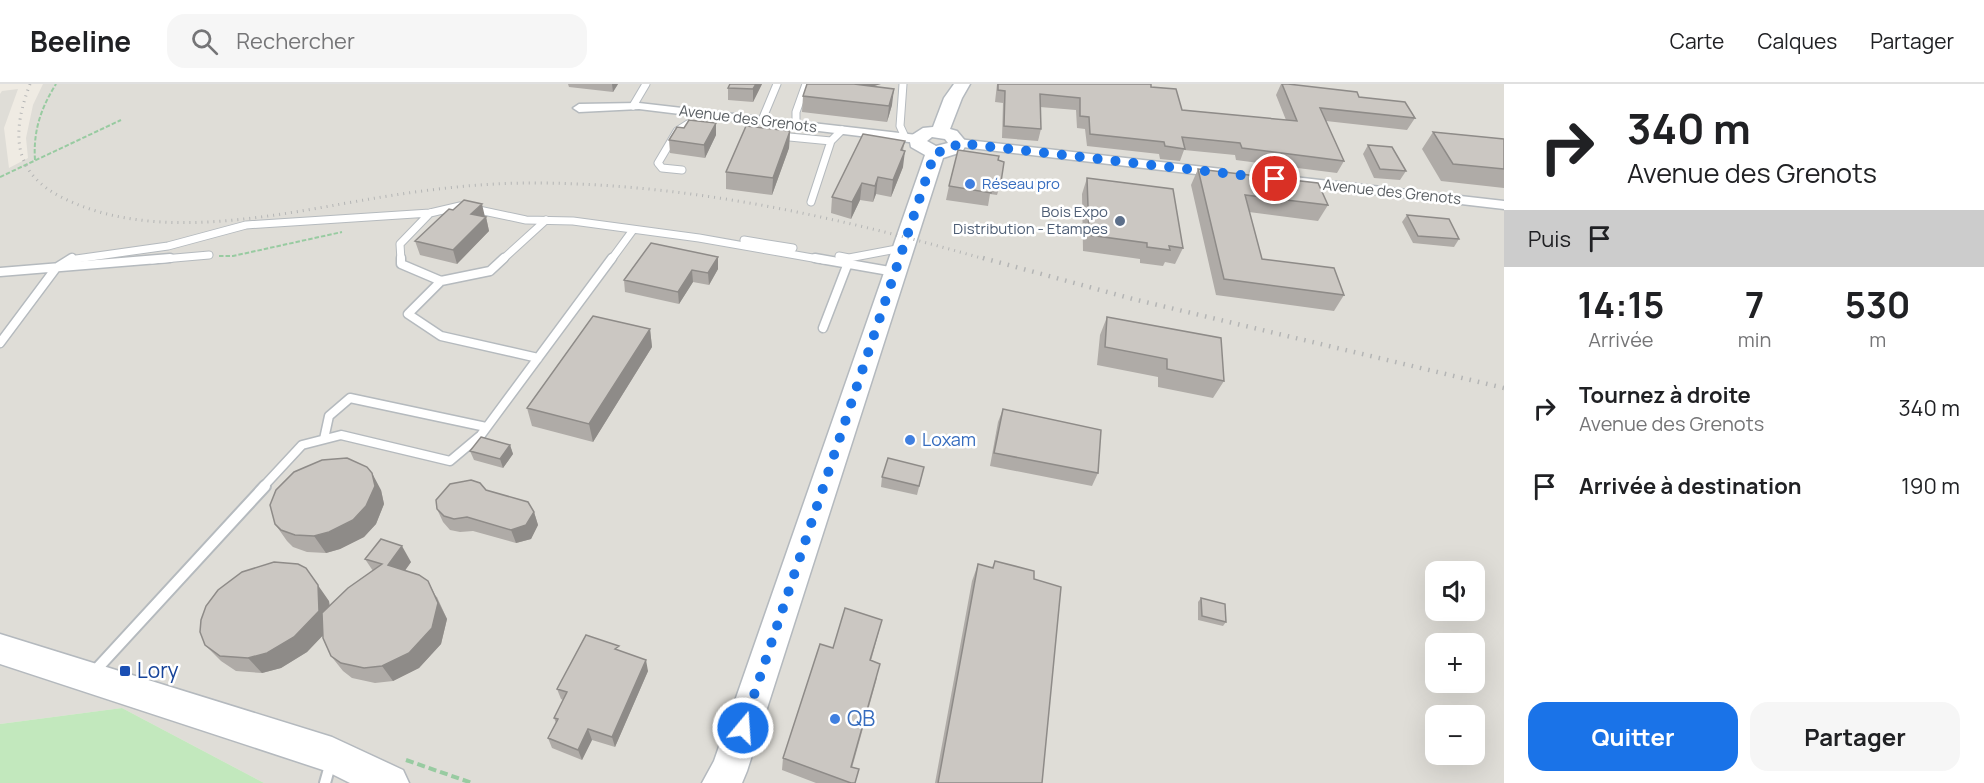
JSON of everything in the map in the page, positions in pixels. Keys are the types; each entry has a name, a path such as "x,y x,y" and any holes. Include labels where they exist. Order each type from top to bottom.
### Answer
{"main road":[{"path":"726,779 900,260 931,141 962,84"},
{"path":"0,649 88,678 329,769 390,783"}],"street":[{"name":"Avenue des Grenots","path":"579,108 633,106 1234,174"},
{"name":"Avenue des Grenots","path":"1281,180 1504,205"}],"lane":[{"path":"633,106 646,84"},
{"path":"762,120 777,84"},
{"path":"796,124 796,111 806,84"},
{"path":"903,84 900,126 931,141"},
{"path":"682,170 662,168 658,164 677,131 690,126 695,113"},
{"path":"811,202 831,141 842,130"},
{"path":"774,135 831,141"},
{"path":"0,343 56,268 72,258 168,246 246,225 430,213 460,206 526,220 573,221 699,238 848,263 900,260"},
{"path":"430,213 400,244 401,264 441,281"},
{"path":"538,358 441,336 408,314 441,281 490,271 546,220"},
{"path":"88,678 302,445 341,435 450,461 486,427 633,230"},
{"path":"699,238 754,241 849,258 900,260"},
{"path":"0,272 209,255"},
{"path":"823,328 848,263"},
{"path":"324,439 329,416 350,398 486,427"}],"path":[{"path":"35,160 32,138 45,101 56,84"},
{"path":"0,177 121,120"},
{"path":"209,255 233,256 349,231"}],"shaded area":[{"path":"43,84 1504,84 1504,783 264,783 122,708 0,724 0,94 2,91 18,89 4,128 9,168 28,158 26,138 33,105"}],"green space":[{"path":"122,708 264,783 0,783 0,724"}],"building":[{"path":"730,84 756,84 753,89 728,88"},
{"path":"807,84 854,84 894,89 889,106 803,96"},
{"path":"998,84 1151,84 1151,87 1176,89 1182,110 1297,121 1282,84 1288,84 1357,92 1359,97 1405,102 1415,118 1320,108 1344,161 1242,148 1240,143 1182,137 1185,149 1165,146 1164,142 1090,134 1089,117 1080,116 1080,98 1040,94 1041,129 1004,126 1005,91 998,90"},
{"path":"689,120 716,123 704,145 669,140 677,127 684,128"},
{"path":"746,126 790,131 773,178 726,172"},
{"path":"1433,132 1504,139 1504,169 1453,164"},
{"path":"863,134 905,141 901,150 905,151 893,180 878,177 875,186 862,183 852,202 832,197"},
{"path":"1368,145 1392,147 1406,171 1380,169"},
{"path":"958,150 999,156 998,160 1004,162 1001,182 993,181 991,193 949,186"},
{"path":"1198,169 1318,183 1328,205 1245,195 1262,259 1334,268 1344,295 1224,279"},
{"path":"1087,178 1173,189 1183,248 1169,246 1170,250 1147,247 1147,243 1089,235"},
{"path":"464,200 482,204 471,214 486,217 453,250 415,241 449,209 453,210"},
{"path":"1407,215 1449,219 1459,239 1418,236"},
{"path":"651,243 718,257 708,273 692,270 678,292 624,280"},
{"path":"593,316 650,329 589,424 527,408"},
{"path":"1107,317 1221,338 1224,381 1167,369 1167,359 1105,347"},
{"path":"1003,409 1101,430 1098,473 994,453"},
{"path":"481,437 510,445 500,459 470,451"},
{"path":"347,458 367,467 372,473 375,486 366,506 353,520 329,532 314,536 295,535 281,530 275,524 270,505 276,490 294,472 322,460"},
{"path":"888,458 924,467 919,486 882,477"},
{"path":"471,480 480,483 486,490 528,502 534,512 526,525 511,530 467,517 454,519 444,516 437,509 436,500 450,484"},
{"path":"381,539 402,546 388,565 419,575 428,581 438,603 432,628 409,653 382,666 364,668 341,663 331,656 323,638 322,613 348,588 382,564 365,559"},
{"path":"995,561 1034,571 1034,579 1061,587 1042,783 938,783 978,564 993,568"},
{"path":"274,562 298,564 306,568 318,585 319,611 294,637 267,653 248,658 220,656 205,645 200,632 206,606 218,590 242,572"},
{"path":"1201,598 1225,604 1226,622 1202,616"},
{"path":"845,608 882,620 870,660 880,664 851,767 859,769 855,783 783,758 820,644 833,648"},
{"path":"586,635 619,646 615,649 646,660 612,737 588,729 578,750 548,738 558,719 554,718 567,692 557,689"}],"railway":[{"path":"30,84 20,118 19,134 20,149 33,176 46,188 63,198 100,212 139,220 180,223 263,217 419,191 475,185 513,183 590,185 648,189 763,205 876,230 988,260"},
{"path":"983,258 1133,299 1504,388"}],"place":[{"name":"Réseau pro","path":"970,184"},
{"name":"Bois Expo Distribution - Etampes","path":"1120,221"},
{"name":"Loxam","path":"910,440"},
{"name":"Lory","path":"125,671"},
{"name":"QB","path":"835,719"}],"route":[{"path":"743,728 935,152 950,151 958,143 1275,179"}]}
